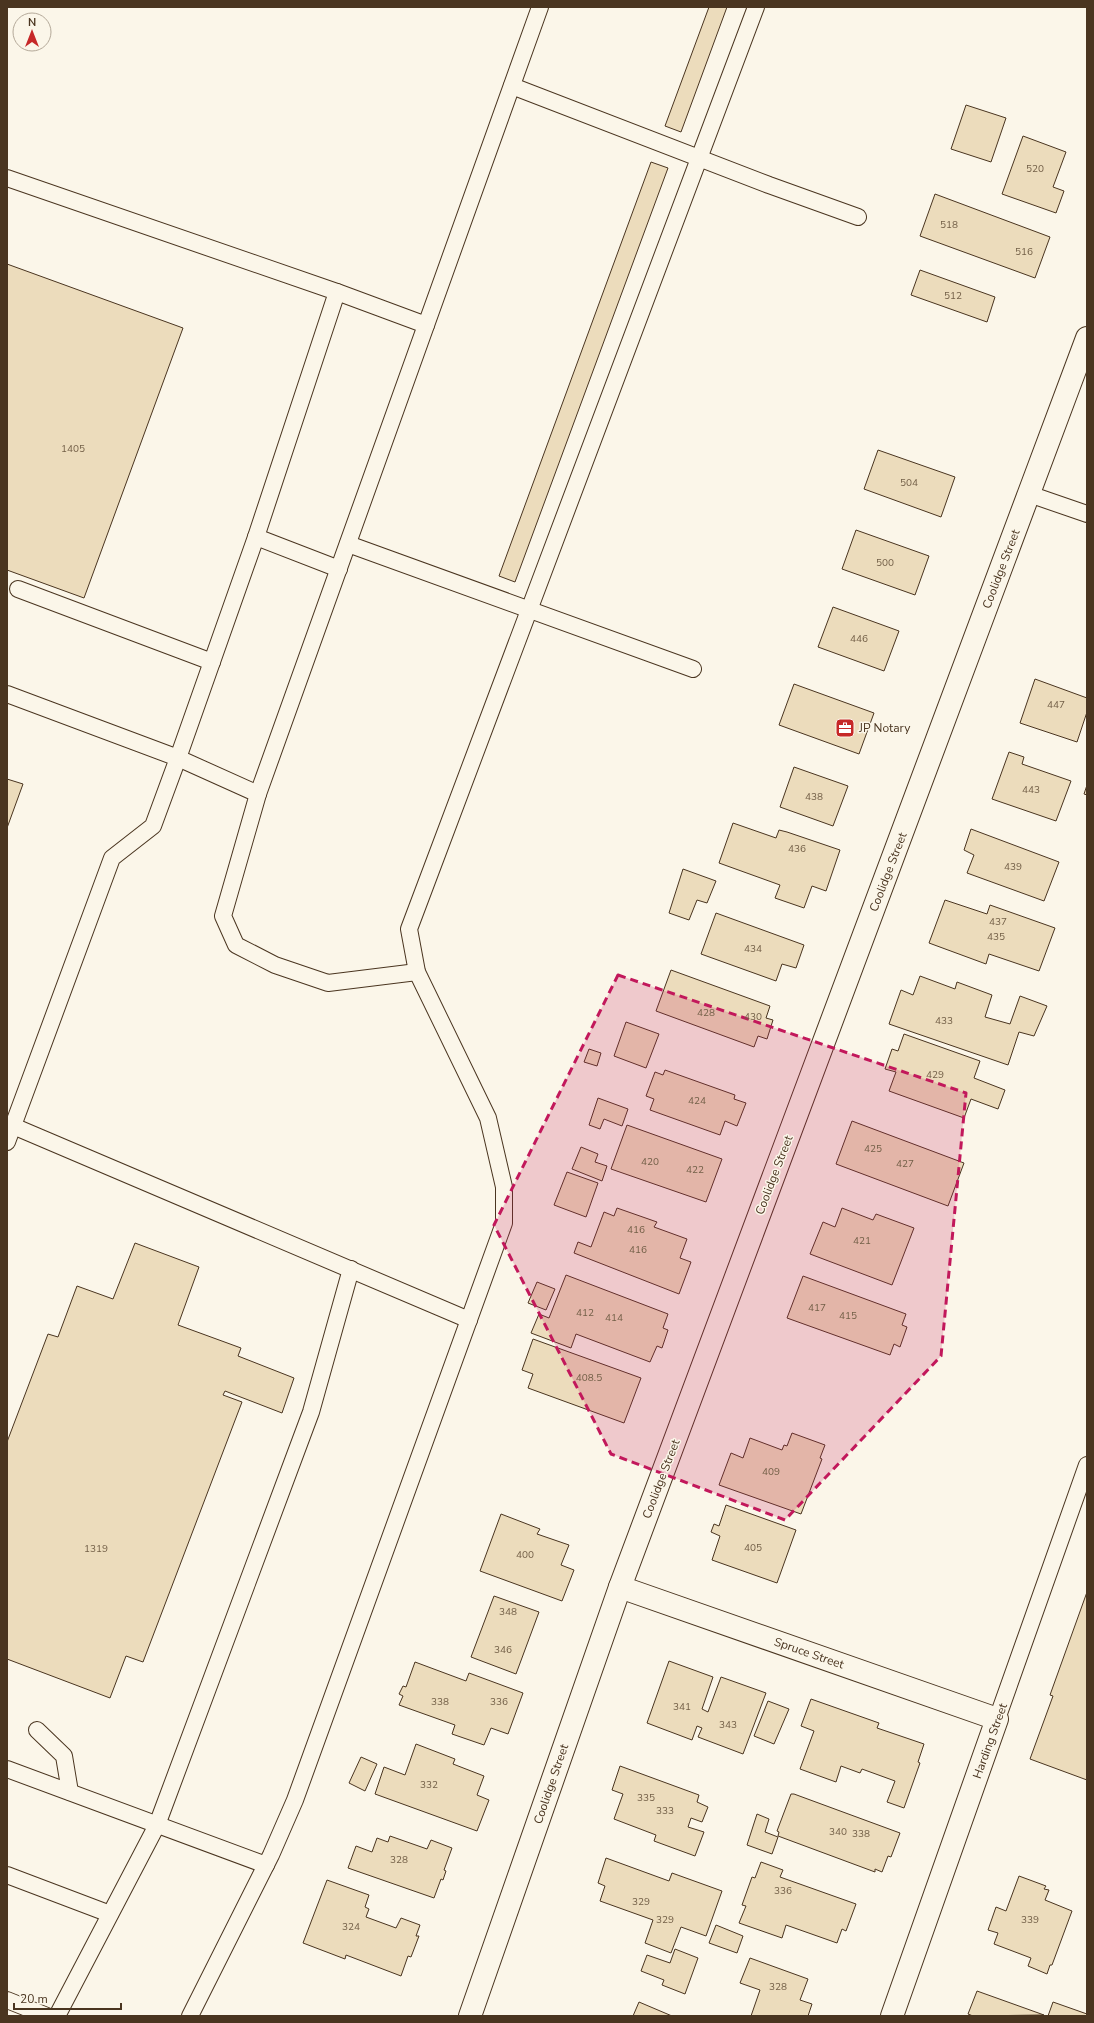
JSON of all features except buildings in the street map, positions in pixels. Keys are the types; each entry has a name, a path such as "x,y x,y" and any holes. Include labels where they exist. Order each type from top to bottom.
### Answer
{"street":[{"name":"Coolidge Street","path":"470,2016 620,1587 1030,494 1087,338"},
{"name":"Spruce Street","path":"620,1587 997,1719"},
{"name":"Harding Street","path":"892,2016 997,1719"}],"lane":[{"path":"417,972 328,983 275,966 236,945 223,916 258,794 540,7"},
{"path":"190,2016 266,1866 295,1800 504,1223 504,1187 488,1118 417,972 409,929 756,7"},
{"path":"512,86 699,159 858,217"},
{"path":"7,178 337,292 426,325"},
{"path":"7,1142 112,858 153,826 256,537 337,292"},
{"path":"1030,494 1087,514"},
{"path":"256,537 339,569"},
{"path":"348,544 693,669"},
{"path":"18,589 212,662"},
{"path":"7,694 178,758 258,794"},
{"path":"13,1126 469,1320"},
{"path":"57,2016 157,1825 310,1412 351,1269"},
{"name":"Harding Street","path":"997,1719 1087,1465"},
{"path":"37,1730 64,1756 70,1792"},
{"path":"7,1769 266,1866"},
{"path":"7,1875 110,1914"},
{"path":"7,2000 46,2016"}],"highlighted area":[{"path":"618,975 966,1093 941,1356 785,1520 611,1454 494,1225"}],"place":[{"name":"JP Notary","path":"845,728"}]}
